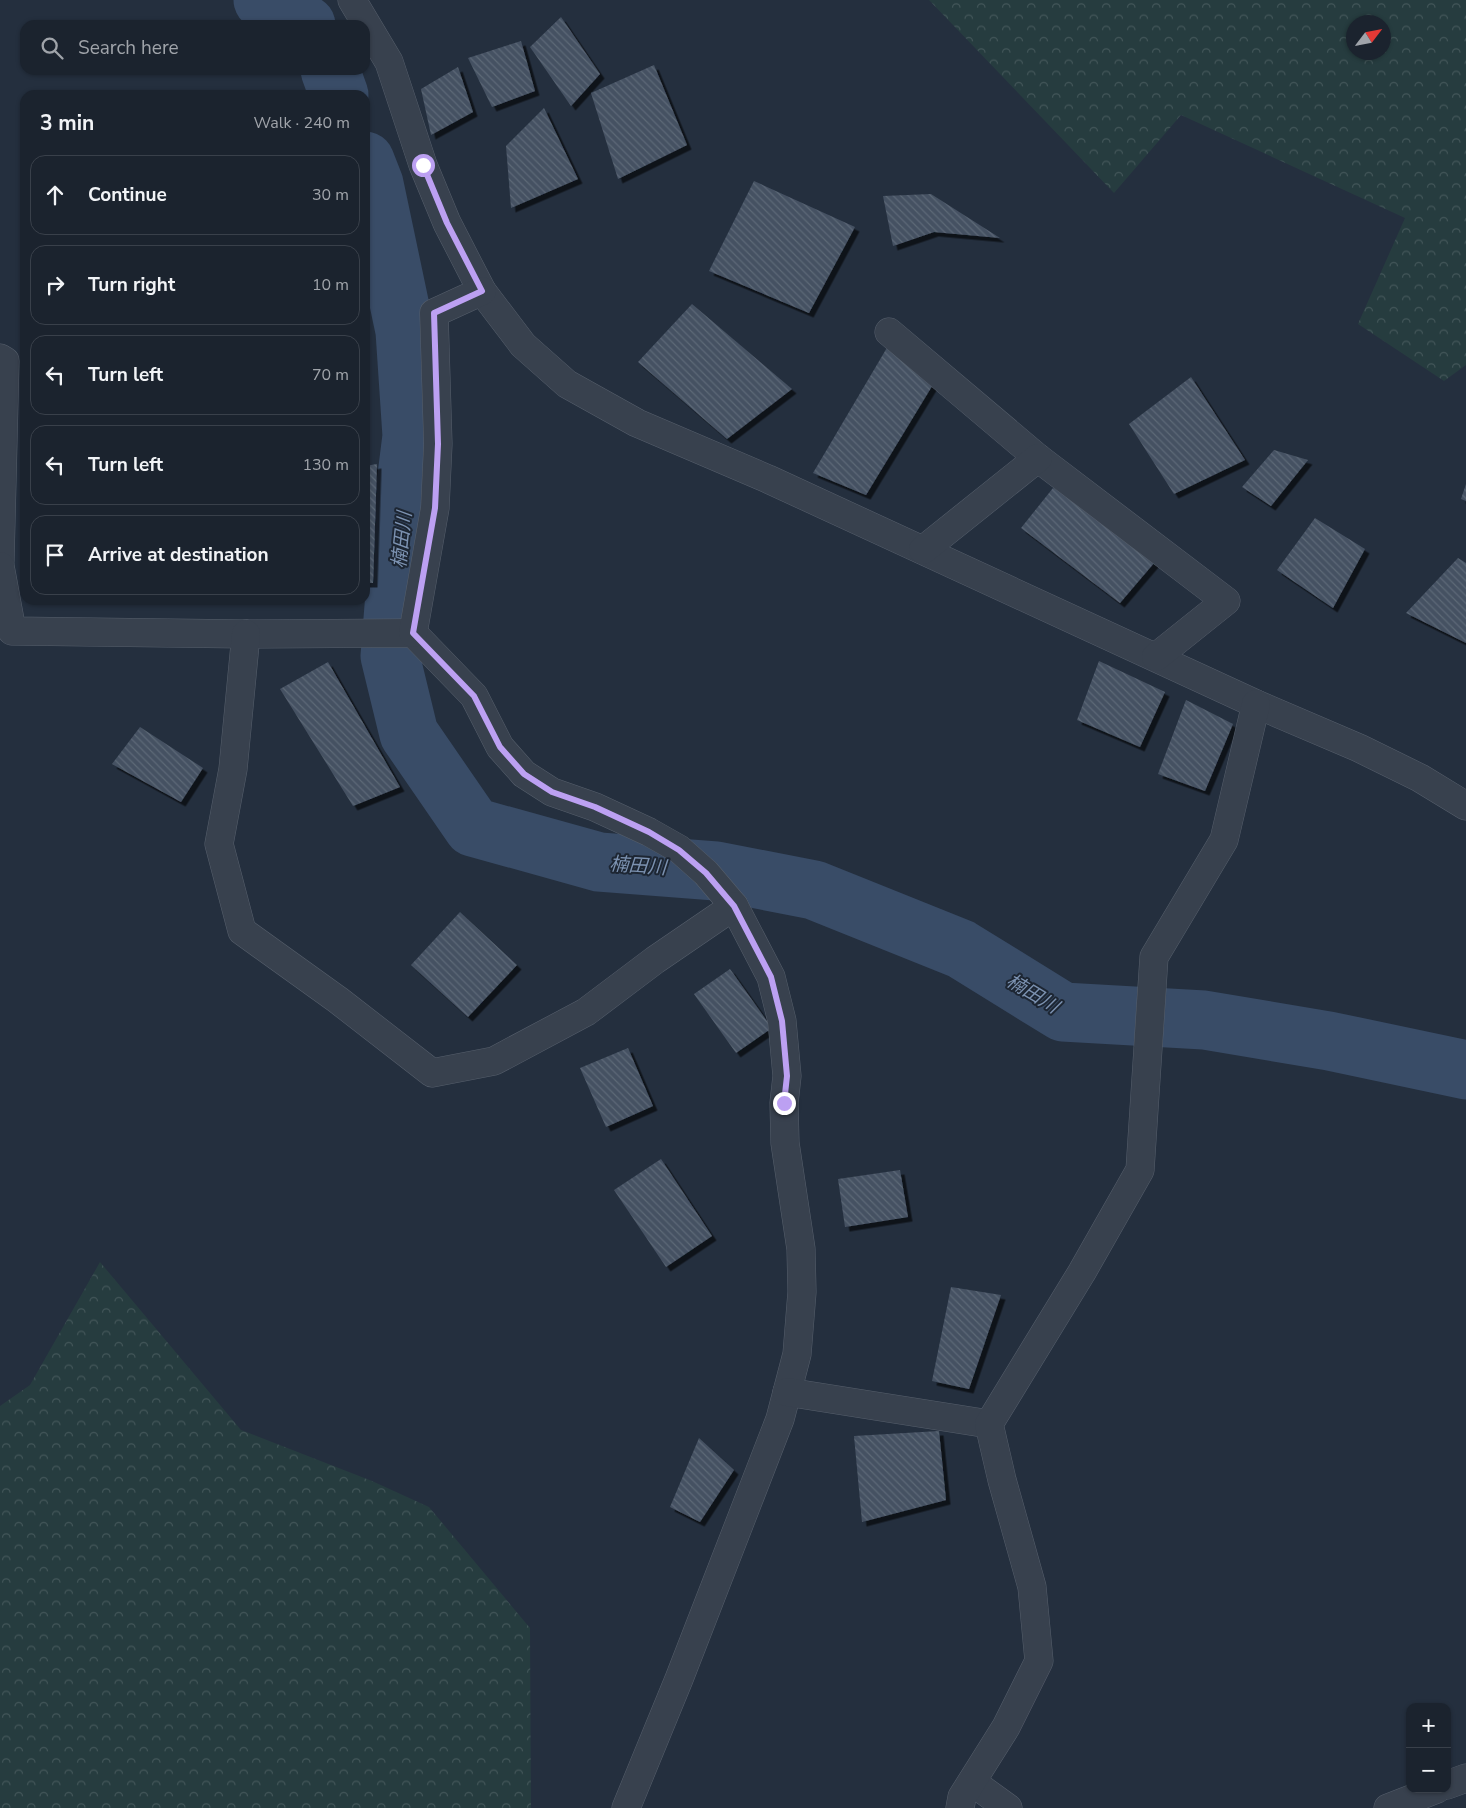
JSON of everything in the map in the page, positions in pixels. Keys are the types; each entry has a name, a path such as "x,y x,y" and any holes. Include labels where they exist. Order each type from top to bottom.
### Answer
{"street":[{"path":"352,0 364,20"},
{"path":"370,30 389,62 430,181 447,223 482,291 522,345 567,384 637,423 768,479 1256,704 1359,748 1420,778 1466,806"},
{"path":"406,633 435,508 438,444 434,313 482,291"},
{"path":"890,332 1038,458 1226,601 1156,657"},
{"path":"0,358 5,361 0,561"},
{"path":"923,550 1038,458"},
{"path":"0,566 12,631 246,634 406,633 474,696 500,747 524,774 552,792 595,807 649,832 679,850 706,873 734,906 771,977 782,1021 787,1076 784,1103 785,1143 801,1249 802,1292 797,1354 780,1419 679,1679 626,1808"},
{"path":"246,634 233,769 219,844 242,931 338,1000 432,1073 494,1061 586,1012 655,960 734,906"},
{"path":"960,1808 962,1797 1006,1726 1039,1661 1032,1587 1002,1480 989,1424 1082,1272 1140,1170 1154,957 1224,840 1256,704"},
{"path":"787,1392 989,1424"},
{"path":"1451,1784 1466,1778"},
{"path":"972,1782 1008,1808"},
{"path":"1388,1808 1427,1793"}],"green space":[{"path":"929,0 1466,0 1466,365 1444,381 1358,324 1405,218 1181,115 1114,193"},
{"path":"100,1262 241,1430 372,1481 429,1507 530,1628 531,1808 0,1808 0,1406 30,1385"}],"building":[{"path":"561,17 600,74 571,106 530,47"},
{"path":"521,41 535,91 492,107 468,58"},
{"path":"654,65 687,145 618,179 591,93"},
{"path":"458,67 473,112 431,135 421,89"},
{"path":"544,108 578,179 511,208 506,146"},
{"path":"754,181 855,227 809,313 709,271"},
{"path":"931,194 1000,238 934,232 893,246 883,196"},
{"path":"692,304 792,389 727,439 638,362"},
{"path":"888,346 937,378 866,495 813,473"},
{"path":"1191,377 1245,460 1174,494 1129,424"},
{"path":"1274,450 1308,460 1271,506 1242,487"},
{"path":"377,464 373,583 370,583 370,465"},
{"path":"1466,484 1466,501 1461,499"},
{"path":"1053,488 1166,549 1120,603 1021,528"},
{"path":"1315,518 1365,549 1333,608 1277,570"},
{"path":"1458,558 1466,563 1466,643 1406,613"},
{"path":"1099,661 1165,692 1140,747 1077,720"},
{"path":"328,662 400,787 353,806 280,689"},
{"path":"1186,700 1233,724 1205,791 1158,774"},
{"path":"140,727 203,768 181,802 112,764"},
{"path":"460,912 517,965 468,1017 411,965"},
{"path":"730,969 772,1028 736,1053 694,994"},
{"path":"628,1048 653,1106 606,1127 580,1068"},
{"path":"661,1159 712,1236 666,1267 614,1190"},
{"path":"900,1170 908,1217 845,1227 838,1179"},
{"path":"951,1287 1001,1295 969,1389 932,1381"},
{"path":"939,1431 946,1500 862,1522 854,1436"},
{"path":"699,1438 734,1470 700,1522 670,1507"}],"waterway":[{"name":"楠田川","path":"263,0 297,20"},
{"name":"楠田川","path":"332,75 337,90"},
{"name":"楠田川","path":"370,174 374,184 405,331 412,436 400,532 390,656 409,734 473,827 599,862 716,871 814,890 961,949 1063,1012 1204,1020 1329,1041 1466,1070"}],"route":[{"path":"423,165 447,223 482,291 434,313 438,444 435,508 413,633 474,696 500,747 524,774 552,792 595,807 649,832 679,850 706,873 734,906 771,977 782,1021 787,1076 784,1103"}]}
